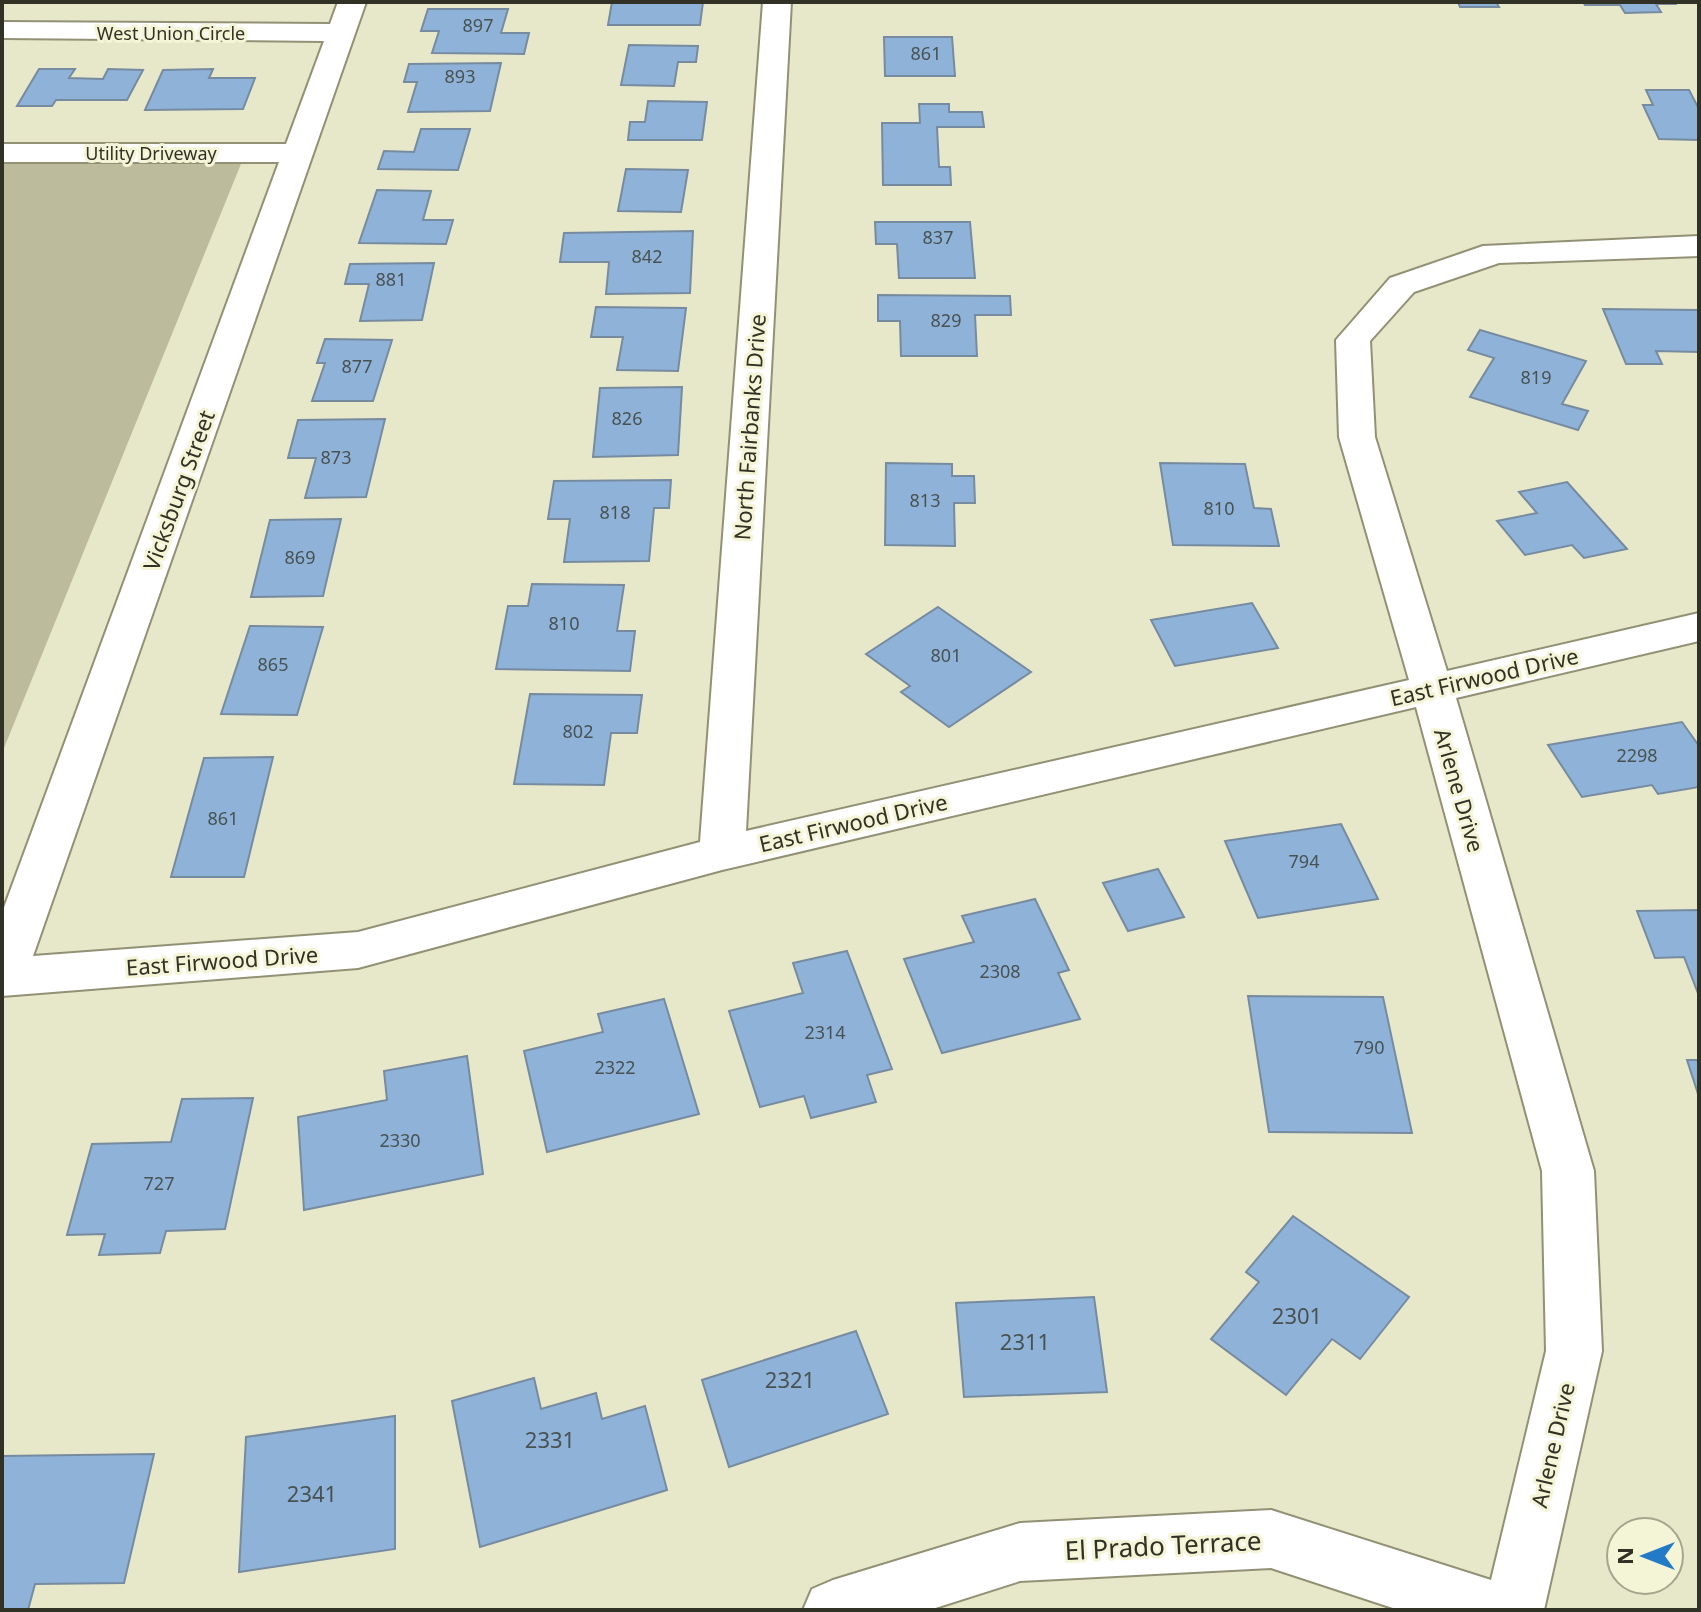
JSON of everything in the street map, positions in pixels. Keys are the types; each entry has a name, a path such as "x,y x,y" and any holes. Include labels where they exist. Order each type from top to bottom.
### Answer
{"street":[{"name":"North Fairbanks Drive","path":"722,853 777,2"},
{"name":"West Union Circle","path":"2,30 112,33 346,17"},
{"name":"Vicksburg Street","path":"2,977 346,17"},
{"name":"Utility Driveway","path":"2,153 299,153"},
{"name":"Arlene Drive","path":"1514,1610 1574,1351 1568,1171 1432,688 1357,437 1353,340 1402,285 1495,253 1699,246"},
{"name":"East Firwood Drive","path":"2,977 358,950 722,853 1699,627"},
{"name":"El Prado Terrace","path":"833,1610 1020,1552 1271,1539 1491,1610"}],"green space":[{"path":"247,149 2,753 2,151"}],"building":[{"path":"612,2 703,2 700,25 608,25"},
{"path":"1458,2 1496,2 1499,7 1460,7"},
{"path":"1583,2 1675,4 1656,4 1661,12 1625,13 1620,5 1585,5"},
{"path":"428,9 508,9 501,33 529,33 524,54 432,53 439,31 421,31"},
{"path":"884,37 952,37 955,76 885,76"},
{"path":"629,45 698,46 696,62 678,62 674,86 621,85"},
{"path":"501,63 490,111 408,112 417,82 404,82 409,64"},
{"path":"39,69 75,69 69,78 103,79 108,69 143,70 127,100 56,100 52,106 17,106"},
{"path":"213,69 209,78 255,78 243,109 145,110 163,70"},
{"path":"1646,90 1689,90 1699,109 1699,140 1659,139 1643,105 1653,105"},
{"path":"648,101 707,102 702,140 628,140 630,122 645,122"},
{"path":"919,104 949,104 949,112 982,112 984,127 937,127 939,167 950,167 951,185 883,185 882,123 920,123"},
{"path":"421,129 470,129 458,170 378,169 384,151 414,152"},
{"path":"626,169 688,170 681,212 618,211"},
{"path":"377,190 431,191 423,220 453,220 446,244 359,243"},
{"path":"875,222 970,222 975,278 899,278 897,244 876,244"},
{"path":"693,231 690,293 606,294 609,262 560,262 564,233"},
{"path":"434,263 422,320 360,321 369,284 345,284 350,264"},
{"path":"878,295 1010,296 1011,315 975,315 977,356 901,356 900,321 878,321"},
{"path":"596,307 686,308 678,371 617,370 623,337 591,337"},
{"path":"1603,309 1699,310 1699,352 1656,351 1662,364 1626,364"},
{"path":"1480,330 1586,361 1562,404 1588,411 1578,430 1470,397 1494,358 1468,350"},
{"path":"325,339 392,340 373,401 312,401 325,363 317,363"},
{"path":"682,387 678,455 593,457 600,388"},
{"path":"385,419 366,497 305,498 316,458 288,458 298,420"},
{"path":"886,463 952,464 952,476 974,476 975,503 954,503 955,546 885,545"},
{"path":"1160,463 1245,464 1254,508 1271,509 1279,546 1173,545"},
{"path":"671,480 669,508 654,508 649,561 564,562 570,519 548,519 554,481"},
{"path":"1567,482 1627,549 1584,558 1572,545 1525,555 1497,521 1537,513 1519,492"},
{"path":"341,519 323,596 251,597 270,520"},
{"path":"532,584 624,585 617,631 635,631 630,671 496,669 508,606 528,606"},
{"path":"1252,603 1278,648 1175,666 1151,620"},
{"path":"938,607 1031,672 949,727 901,692 910,686 866,654"},
{"path":"250,626 323,627 297,715 221,714"},
{"path":"530,694 642,695 637,733 611,733 604,785 514,784"},
{"path":"1682,722 1699,746 1699,787 1658,794 1652,785 1582,797 1548,745"},
{"path":"273,757 244,877 171,877 204,758"},
{"path":"1341,824 1378,899 1258,918 1225,841"},
{"path":"1158,869 1184,917 1128,931 1103,883"},
{"path":"1035,899 1069,970 1058,973 1080,1019 942,1053 904,959 974,942 962,916"},
{"path":"1699,910 1699,996 1684,957 1655,958 1637,911"},
{"path":"847,951 892,1069 867,1075 876,1102 811,1118 804,1096 760,1107 729,1011 803,993 793,963"},
{"path":"1248,996 1383,997 1412,1133 1269,1132"},
{"path":"664,999 699,1114 547,1152 524,1051 603,1032 598,1014"},
{"path":"467,1056 483,1174 304,1210 298,1117 387,1100 384,1071"},
{"path":"1687,1060 1699,1060 1699,1097"},
{"path":"253,1098 225,1229 166,1231 160,1253 99,1255 105,1234 67,1235 92,1144 171,1142 182,1099"},
{"path":"1293,1216 1409,1297 1360,1359 1332,1339 1286,1395 1211,1339 1259,1282 1246,1272"},
{"path":"1094,1297 1107,1392 964,1397 956,1303"},
{"path":"856,1331 888,1414 729,1467 702,1380"},
{"path":"534,1378 541,1409 596,1393 602,1419 645,1406 667,1490 480,1547 452,1401"},
{"path":"395,1416 395,1549 239,1572 246,1437"},
{"path":"154,1454 124,1583 35,1584 28,1610 2,1610 2,1456"}]}
